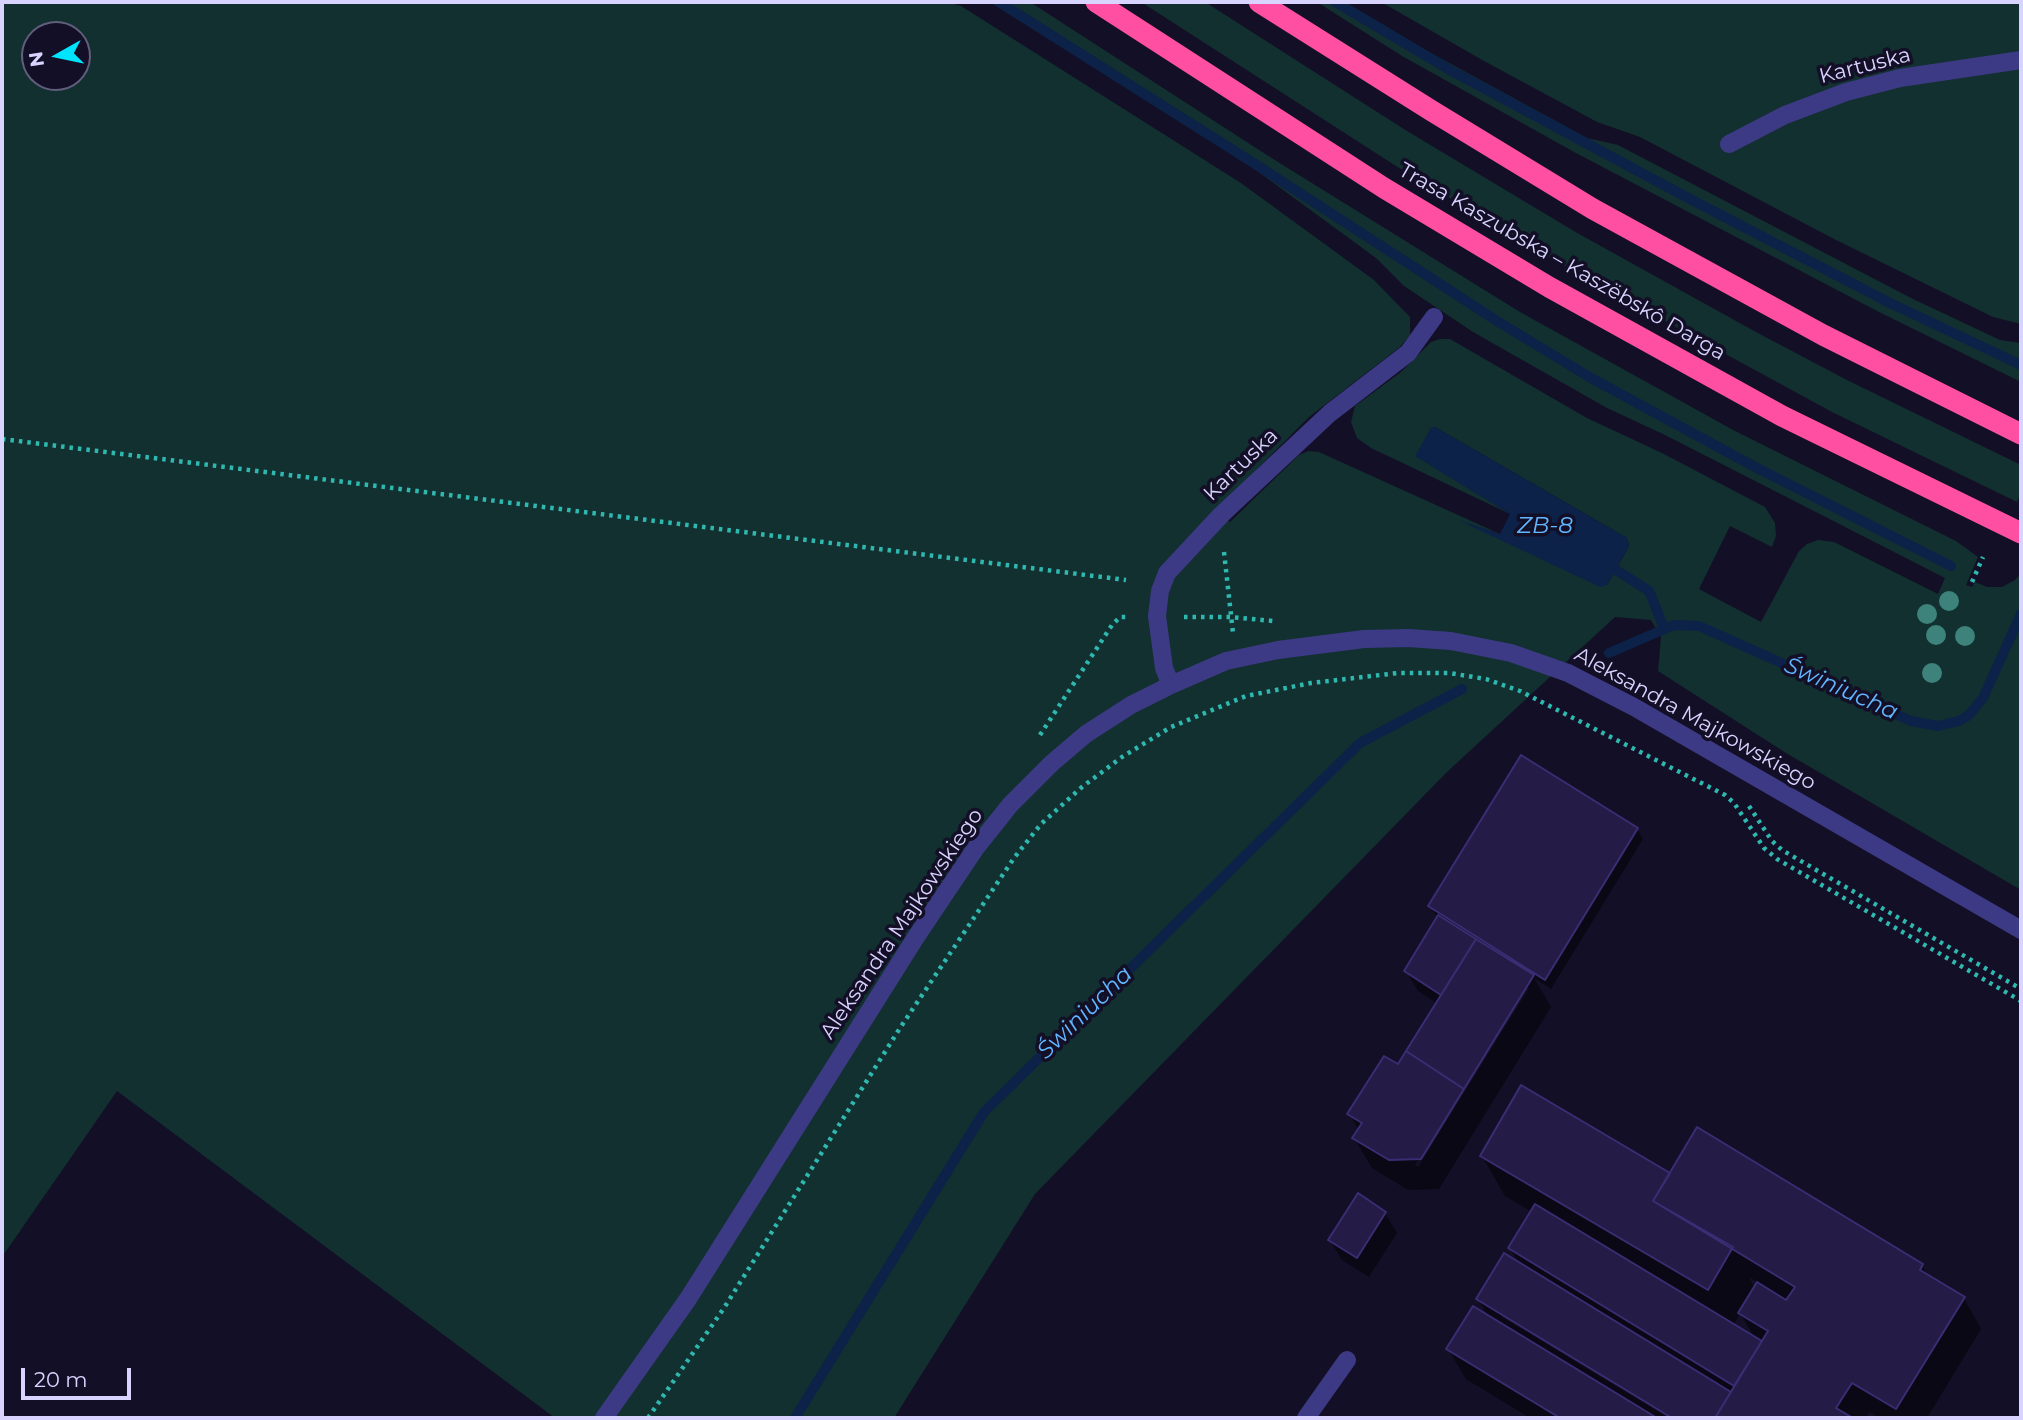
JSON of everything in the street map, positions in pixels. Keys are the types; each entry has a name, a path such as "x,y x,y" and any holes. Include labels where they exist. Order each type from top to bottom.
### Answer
{"highway":[{"name":"Trasa Kaszubska – Kaszëbskô Darga","path":"1096,2 1384,188 1549,287 1782,416 2021,533"},
{"path":"1259,2 1593,209 1823,335 2021,434"}],"street":[{"name":"Kartuska","path":"1729,144 1785,115 1846,92 1962,67 2021,60"},
{"name":"Kartuska","path":"1171,685 1164,668 1157,616 1160,591 1167,573 1221,515 1330,413 1408,353 1434,317"},
{"name":"Aleksandra Majkowskiego","path":"604,1418 688,1299 916,937 975,849 1010,805 1086,734 1131,705 1171,685 1238,659 1364,639 1409,638 1451,641 1511,653 1568,673 1633,707 2021,930"},
{"path":"1306,1418 1347,1360"}],"path":[{"path":"2,439 1126,580"},
{"path":"1221,515 1230,617 1246,696"},
{"path":"1972,582 1983,557"},
{"path":"1033,746 1112,625 1120,617 1230,617 1275,621"},
{"path":"648,1418 724,1308 900,1028 1014,858 1041,824 1082,787 1122,757 1171,727 1246,696 1311,683 1398,673 1450,673 1486,679 1520,691 1725,795 1734,803 1764,848 1777,859 2021,1001"},
{"path":"1751,774 1740,792 1772,841 1782,850 2021,989"}],"green space":[{"path":"2,2 947,2 961,6 1241,183 1374,280 1410,317 1410,335 1400,347 1309,417 1217,509 1230,522 1299,455 1309,451 1319,452 1500,534 1467,523 1607,585 1629,546 1627,538 1435,427 1431,428 1416,456 1510,514 1371,448 1357,438 1351,422 1355,406 1401,372 1431,342 1450,339 1587,418 1662,453 1765,507 1775,523 1776,536 1772,547 1730,526 1699,589 1761,622 1799,551 1818,540 1834,542 1938,594 1945,578 1607,408 1473,332 1404,286 1376,258 1249,165 990,2 1030,2 1270,157 1520,312 1735,431 1956,541 1978,557 1966,585 1972,587 1975,582 1987,587 2002,587 2021,573 2021,890 1786,753 1658,671 1661,637 1651,620 1615,617 1447,772 1035,1194 894,1418 555,1418 117,1091 2,1257"},
{"path":"1141,2 1205,2 1407,131 1579,234 1847,380 2021,465 2021,492 2017,502 1832,412 1562,265 1396,166"},
{"path":"1317,2 1345,2 1431,53 1587,138 1618,145 1911,298 2000,340 2021,343 2021,382 1877,311 1574,152 1402,56"},
{"path":"1381,2 2021,2 2021,324 1993,317 1836,240 1640,137 1597,122"}],"water":[{"name":"ZB-8","path":"1435,427 1627,538 1629,546 1607,585 1600,587 1458,520 1500,534 1510,514 1415,456 1431,428"}],"building":[{"path":"1521,755 1638,828 1545,980 1428,906"},
{"path":"1438,915 1476,939 1441,995 1404,971"},
{"path":"1476,939 1534,975 1464,1089 1406,1051"},
{"path":"1406,1051 1464,1089 1421,1159 1389,1160 1352,1138 1362,1123 1347,1114 1384,1056 1398,1064"},
{"path":"1521,1085 1670,1173 1653,1201 1733,1247 1708,1290 1480,1156"},
{"path":"1697,1127 1923,1264 1920,1270 1965,1297 1896,1409 1852,1383 1836,1408 1853,1418 1715,1418 1768,1331 1738,1313 1757,1282 1786,1300 1795,1287 1653,1201"},
{"path":"1358,1193 1386,1212 1357,1258 1328,1240"},
{"path":"1535,1204 1762,1341 1734,1386 1508,1248"},
{"path":"1504,1253 1731,1392 1715,1418 1672,1418 1476,1299"},
{"path":"1473,1306 1657,1418 1560,1418 1446,1349"}],"waterway":[{"path":"999,2 1497,321 1591,378 1755,467 1951,566"},
{"path":"1335,2 1450,70 1690,199 1890,303 2021,365"},
{"path":"1616,570 1649,591 1664,628"},
{"name":"Świniucha","path":"1609,653 1674,625 1699,626 1911,721 1938,726 1959,721 1969,715 1983,698 2021,614"},
{"name":"Świniucha","path":"795,1418 984,1112 1360,743 1462,689"}]}
